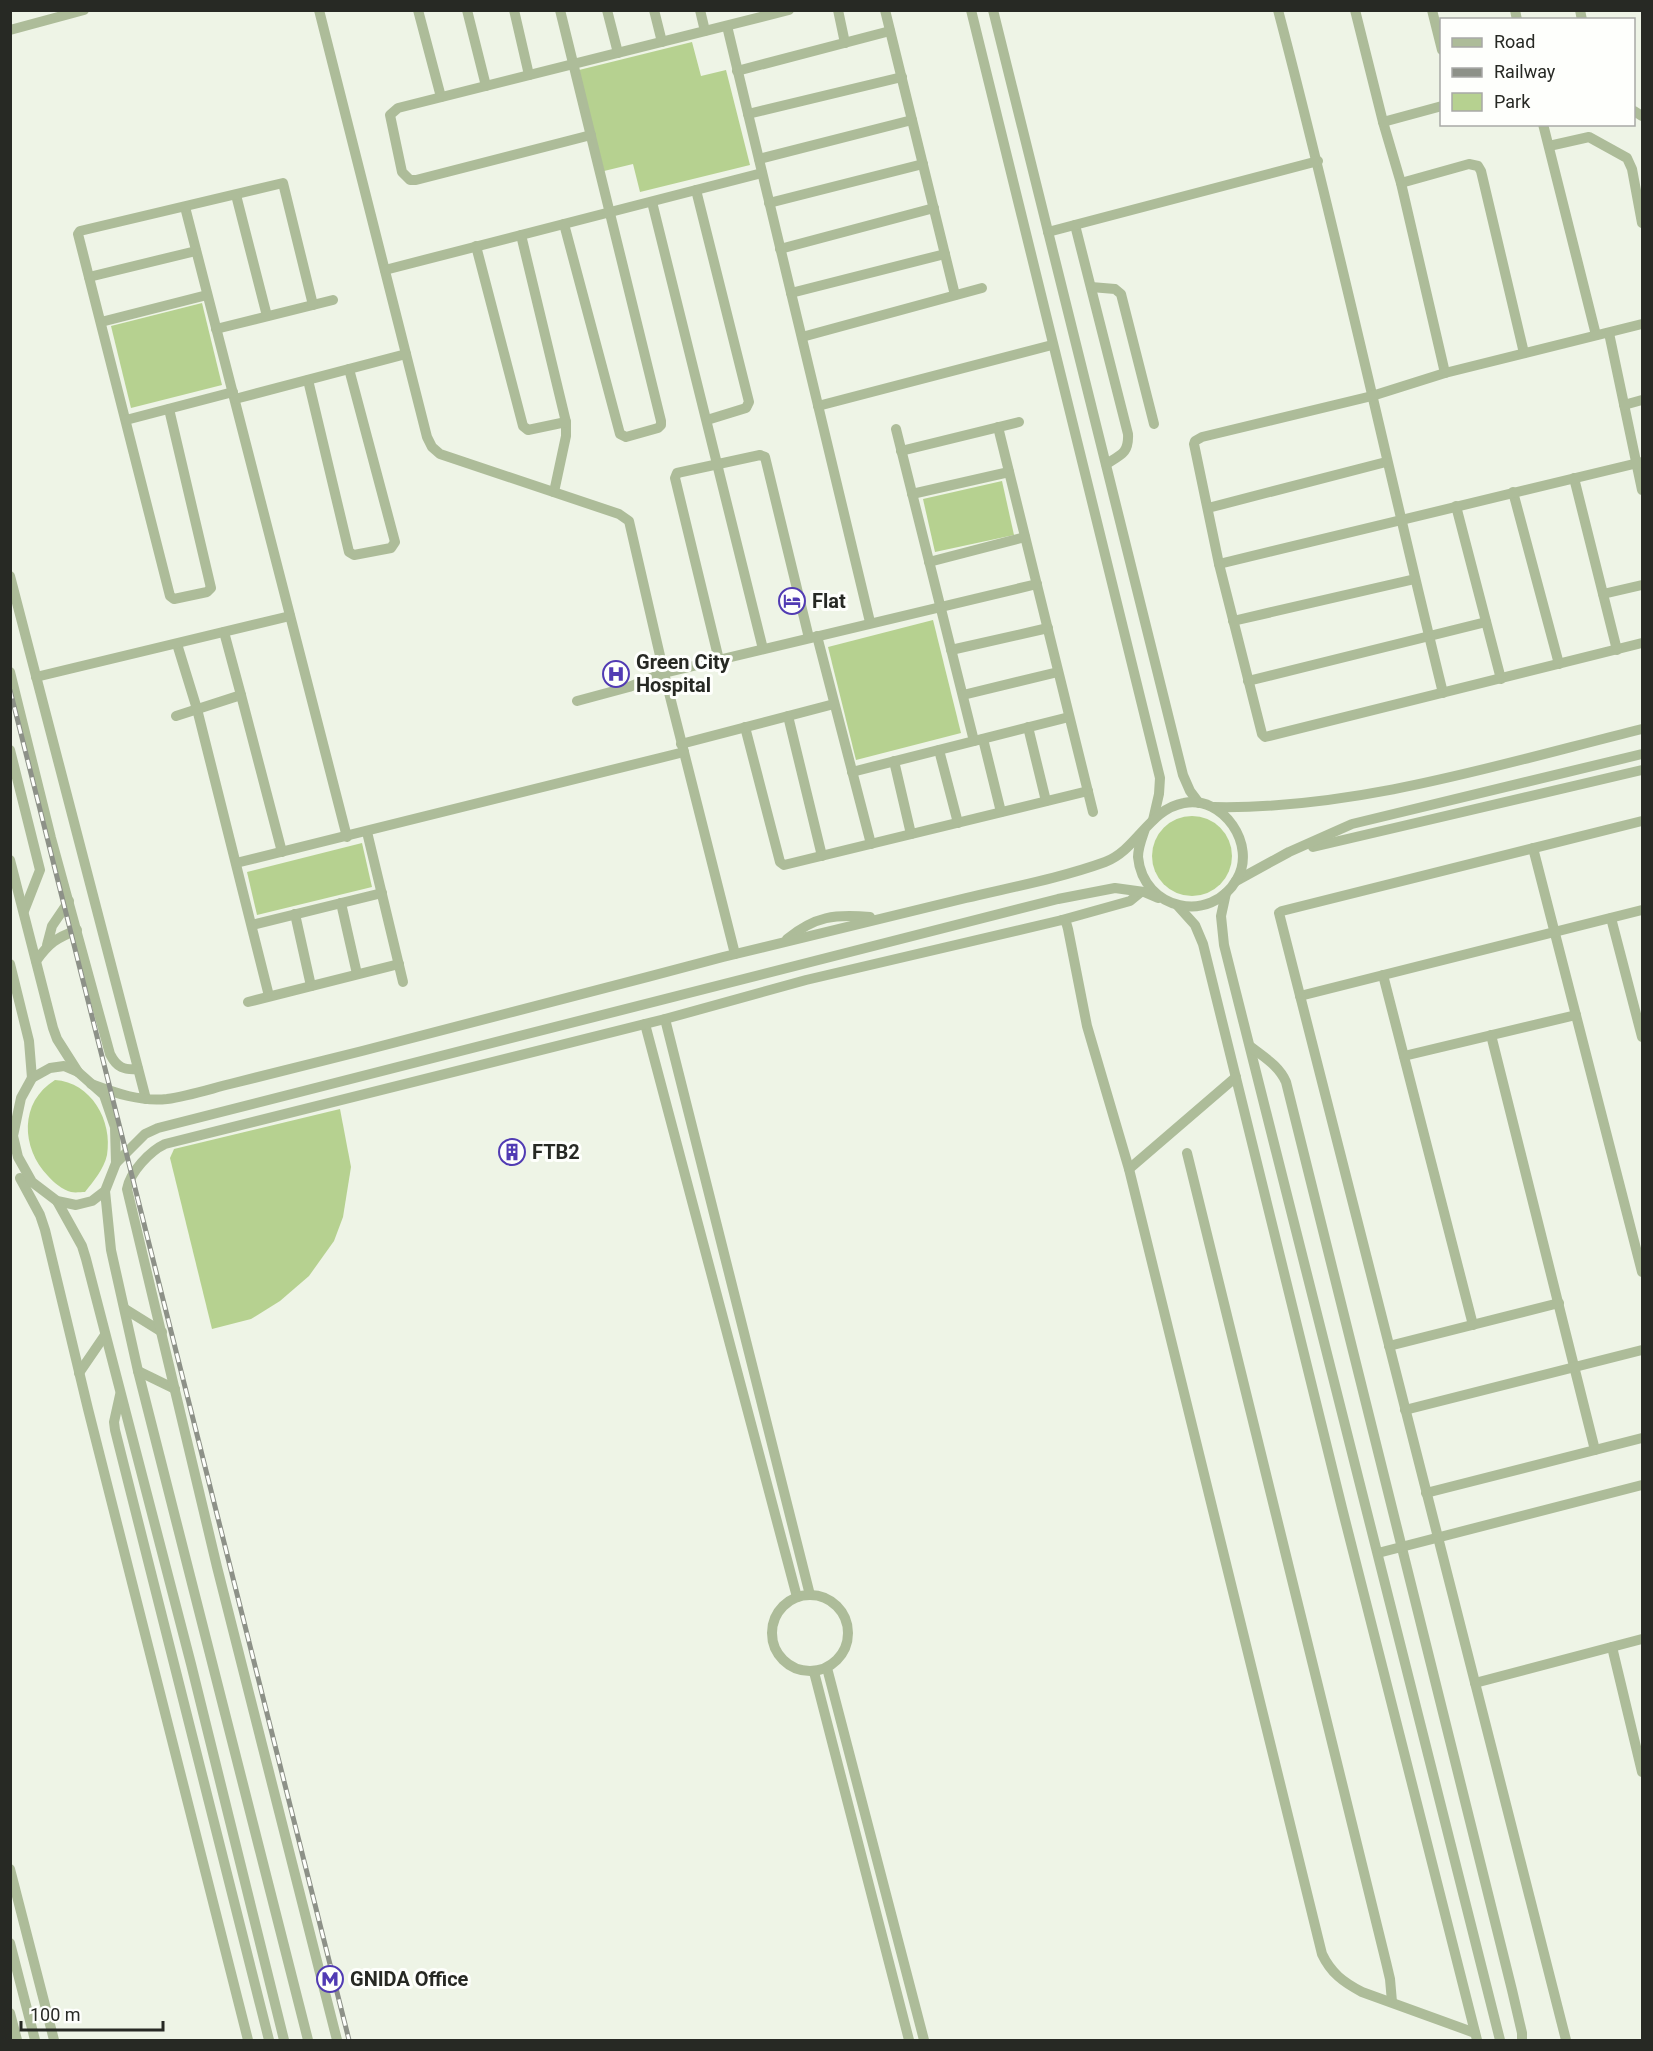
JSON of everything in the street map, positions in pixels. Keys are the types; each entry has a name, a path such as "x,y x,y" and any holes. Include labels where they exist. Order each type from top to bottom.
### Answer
{"street":[{"path":"10,30 84,10"},
{"path":"319,10 427,437 432,447 440,454 619,514 629,521 682,748 735,954"},
{"path":"417,10 441,97"},
{"path":"467,10 486,86"},
{"path":"514,10 529,75"},
{"path":"560,10 661,425 658,428 626,437 620,434 564,224"},
{"path":"607,10 618,53"},
{"path":"654,10 662,42"},
{"path":"700,10 705,31"},
{"path":"591,135 411,180 402,172 390,115 398,108 726,26 749,15 789,10"},
{"path":"838,10 845,43"},
{"path":"885,10 955,295"},
{"path":"971,10 1160,778 1153,820"},
{"path":"993,10 1183,776 1190,791 1199,802"},
{"path":"1278,10 1318,161 1386,462 1443,693"},
{"path":"1355,10 1401,183 1445,373"},
{"path":"1432,10 1440,42"},
{"path":"726,26 870,622"},
{"path":"737,71 890,31"},
{"path":"748,114 902,77"},
{"path":"1383,122 1440,107"},
{"path":"759,159 912,120"},
{"path":"1544,126 1596,335"},
{"path":"1549,146 1589,137 1624,155 1630,163 1640,198 1642,222"},
{"path":"1048,232 1318,161"},
{"path":"769,203 923,164"},
{"path":"1401,183 1470,164 1478,166 1524,353"},
{"path":"385,270 762,173"},
{"path":"169,409 211,584 207,592 171,598 78,234 80,231 280,183 284,184 313,305"},
{"path":"696,190 749,402 746,408 707,420"},
{"path":"236,195 267,316"},
{"path":"652,202 763,649"},
{"path":"185,207 347,837"},
{"path":"780,249 934,208"},
{"path":"1075,225 1128,434 1125,452 1106,464"},
{"path":"521,235 566,422 566,436 554,492"},
{"path":"476,246 523,426 528,429 566,422"},
{"path":"89,277 196,250"},
{"path":"791,293 945,254"},
{"path":"1091,287 1115,289 1120,294 1154,424"},
{"path":"802,337 982,288"},
{"path":"101,322 207,295"},
{"path":"216,329 333,300"},
{"path":"1642,324 1445,373 1372,396 1198,439 1194,444 1219,564 1262,734 1265,737 1642,643"},
{"path":"1609,333 1639,462 1642,490"},
{"path":"818,406 1052,345"},
{"path":"126,420 308,380 406,354"},
{"path":"308,380 350,552 354,555 391,548 394,543 349,369"},
{"path":"1624,405 1642,400"},
{"path":"901,452 1019,422"},
{"path":"998,427 1093,812"},
{"path":"896,429 951,651 1000,812"},
{"path":"718,660 675,478 677,473 760,454 765,457 872,844"},
{"path":"1208,508 1386,462"},
{"path":"1219,564 1639,462"},
{"path":"912,494 1009,472"},
{"path":"1574,478 1617,650"},
{"path":"1513,492 1559,664"},
{"path":"1456,506 1501,679"},
{"path":"929,562 1025,537"},
{"path":"10,576 146,1098"},
{"path":"1233,621 1415,579"},
{"path":"577,701 629,687 664,673 1036,584"},
{"path":"1603,594 1642,585"},
{"path":"36,677 290,616"},
{"path":"1248,681 1486,622"},
{"path":"951,651 1048,628"},
{"path":"224,632 282,852"},
{"path":"177,644 197,709 270,996"},
{"path":"10,672 110,1054 118,1067 125,1070 138,1069"},
{"path":"963,695 1058,672"},
{"path":"176,716 241,695"},
{"path":"236,863 367,832 682,748 745,727 834,704"},
{"path":"788,716 822,856"},
{"path":"852,772 1070,717"},
{"path":"745,727 781,864 786,865 1088,791"},
{"path":"1028,727 1046,801"},
{"path":"91,1084 116,1094 166,1099 1109,861 1129,846 1162,811 1185,802 1199,802 1214,807 1244,808 1351,796 1418,784 1642,729"},
{"path":"10,750 40,870 24,911"},
{"path":"939,750 958,823"},
{"path":"1236,881 1289,852 1352,824 1642,754"},
{"path":"894,761 911,834"},
{"path":"1289,852 1642,770"},
{"path":"116,1162 145,1134 164,1126 1058,899 1115,888 1141,892 1177,905 1204,906 1226,893 1236,881 1240,872 1243,847 1237,829 1214,807"},
{"path":"1566,2040 1279,914 1282,910 1642,822"},
{"path":"1145,829 1138,857 1145,880 1151,889 1164,900"},
{"path":"367,832 403,982"},
{"path":"1533,849 1642,1272"},
{"path":"10,860 57,1039 78,1072 104,1095 116,1127 116,1162 105,1191 111,1250 138,1371 308,2040"},
{"path":"337,2040 219,1577 127,1186 136,1172 154,1150 165,1144 645,1024 806,980 1062,920 1130,901 1141,892"},
{"path":"252,925 382,893"},
{"path":"1226,893 1221,916 1224,945 1500,2040"},
{"path":"36,961 47,945 52,926 69,901"},
{"path":"341,903 357,974"},
{"path":"1177,905 1195,926 1203,944 1342,1508 1476,2037"},
{"path":"1300,996 1642,910"},
{"path":"295,915 311,986"},
{"path":"1611,918 1642,1037"},
{"path":"1062,920 1066,922 1068,928 1087,1026 1129,1169 1322,1954 1334,1975 1346,1984 1476,2037"},
{"path":"47,945 76,930"},
{"path":"10,963 29,1041 32,1078"},
{"path":"249,1002 399,964"},
{"path":"1383,975 1473,1325"},
{"path":"1404,1056 1576,1015"},
{"path":"664,1019 810,1595"},
{"path":"645,1024 797,1597"},
{"path":"1491,1035 1596,1450"},
{"path":"1251,1047 1274,1065 1286,1082 1522,2040"},
{"path":"422,1059 428,1077"},
{"path":"10,1112 32,1078 50,1068 64,1066 78,1072"},
{"path":"1129,1169 1236,1077"},
{"path":"21,1098 13,1136 15,1148 32,1182"},
{"path":"1187,1153 1384,1951 1392,2002"},
{"path":"15,1177 32,1182 57,1201 82,1246 191,1664 284,2040"},
{"path":"15,1177 40,1215 45,1230 248,2040"},
{"path":"57,1201 76,1205 92,1201 105,1191"},
{"path":"1389,1346 1559,1303"},
{"path":"125,1309 162,1332"},
{"path":"80,1373 105,1335"},
{"path":"1405,1410 1642,1350"},
{"path":"138,1371 175,1389"},
{"path":"120,1392 114,1422 115,1430 269,2040"},
{"path":"1426,1493 1642,1438"},
{"path":"1378,1553 1642,1485"},
{"path":"810,1595 823,1597 843,1612 848,1624 849,1637 838,1661 827,1668 814,1672 790,1667 774,1648 773,1624 778,1612 786,1603 797,1597 810,1595"},
{"path":"1475,1683 1642,1640"},
{"path":"1612,1647 1639,1740 1642,1772"},
{"path":"827,1668 924,2040"},
{"path":"814,1672 909,2040"},
{"path":"10,1869 54,2040"},
{"path":"10,1942 35,2040"},
{"path":"10,2013 18,2040"}],"green space":[{"path":"692,42 701,76 726,70 750,165 640,192 633,164 604,171 579,70"},
{"path":"202,303 222,385 131,408 111,326"},
{"path":"1002,481 1014,535 935,552 923,499"},
{"path":"933,620 961,733 856,760 828,647"},
{"path":"1192,816 1207,819 1220,828 1229,841 1232,856 1229,871 1220,884 1207,893 1192,896 1177,893 1164,884 1155,871 1152,856 1155,841 1164,828 1177,819"},
{"path":"362,843 372,887 257,915 247,872"},
{"path":"55,1080 68,1082 79,1088 89,1096 103,1117 108,1142 106,1160 85,1192 68,1191 53,1181 39,1165 29,1139 30,1113 35,1100 43,1089"},
{"path":"340,1109 351,1167 343,1217 334,1241 309,1276 280,1301 251,1319 212,1329 170,1158 174,1149"}],"railway":[{"path":"10,690 349,2040"}],"place":[{"name":"Flat","path":"792,601"},
{"name":"Green City Hospital","path":"616,674"},
{"name":"FTB2","path":"512,1152"},
{"name":"GNIDA Office","path":"330,1979"}]}
